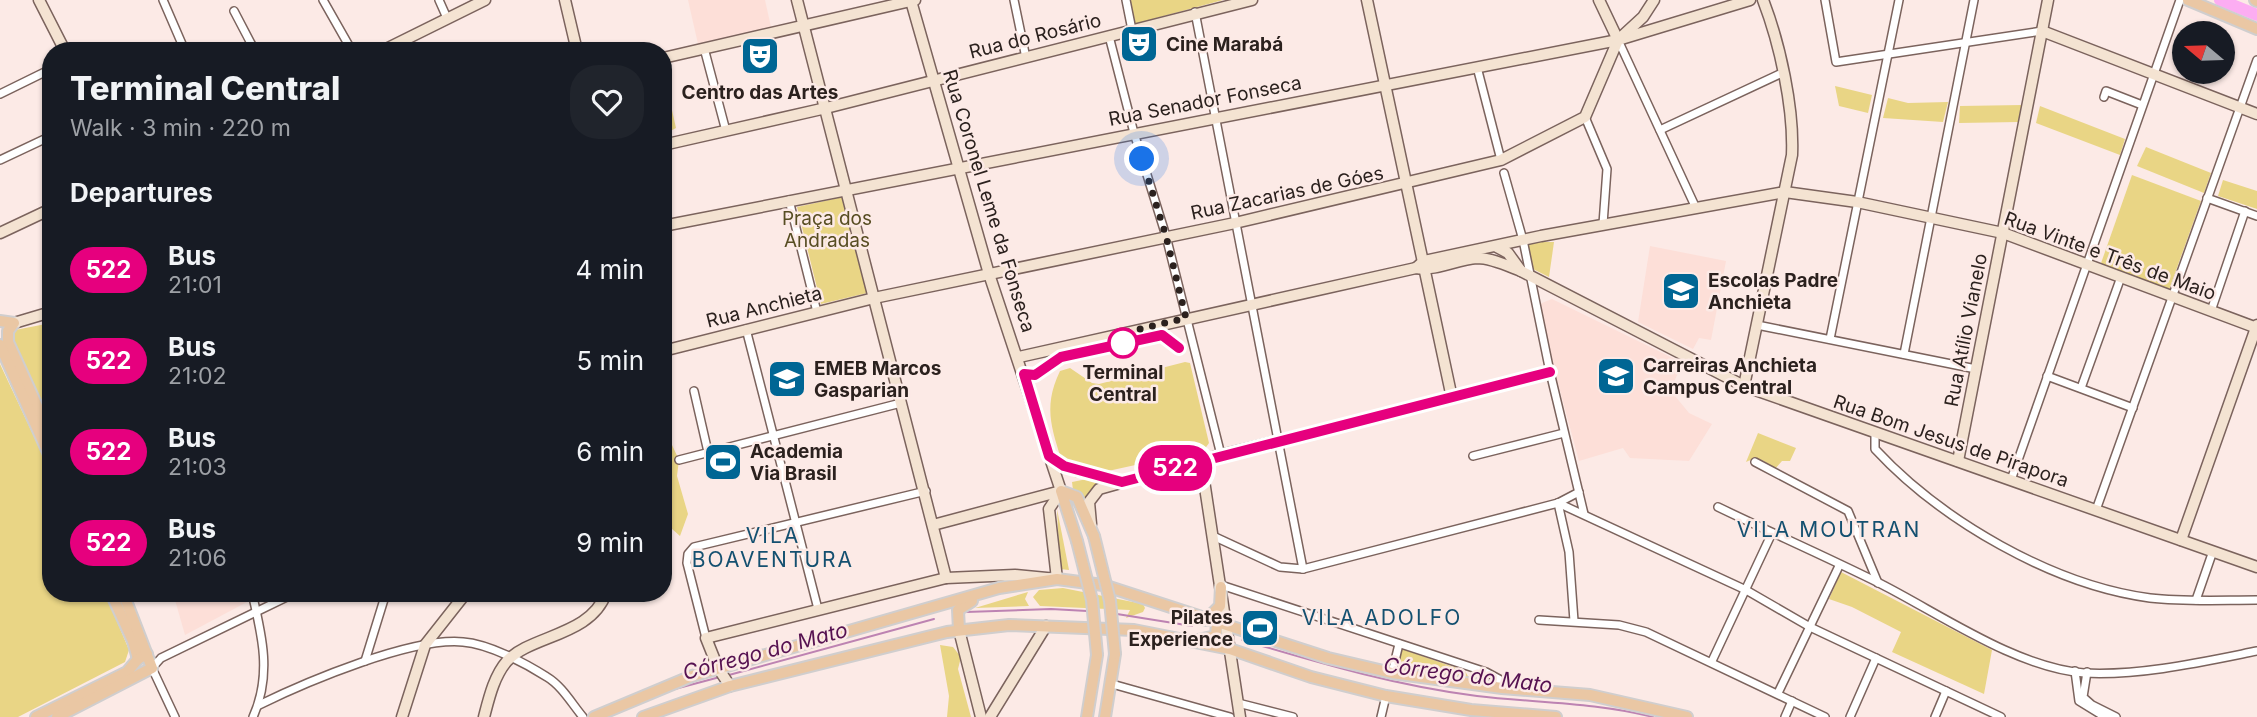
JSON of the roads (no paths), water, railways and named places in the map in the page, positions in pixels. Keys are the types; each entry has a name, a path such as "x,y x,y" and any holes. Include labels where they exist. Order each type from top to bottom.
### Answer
{"main road":[{"path":"2188,0 2257,29"},
{"path":"0,321 14,323 8,331 8,342 42,434"},
{"path":"0,345 42,424"},
{"path":"1061,491 1077,497 1092,532 1110,601 1115,654 1105,717"},
{"path":"1061,491 1092,600 1097,655 1087,717"},
{"path":"643,717 723,676 999,588 1057,579 1103,585 1328,658 1392,673 1502,688 1590,695 1687,717"},
{"path":"1191,641 1216,636 1221,586"},
{"path":"959,630 957,616 962,606 999,588"},
{"path":"57,717 152,667 142,657 133,641 118,602"},
{"path":"594,717 648,692 959,630 1009,625 1134,630 1230,649 1311,677 1386,696 1472,713 1556,717"},
{"path":"36,717 127,672 142,657"}],"street":[{"path":"39,0 60,42"},
{"path":"163,0 181,42"},
{"path":"323,0 347,42"},
{"path":"439,0 447,18"},
{"path":"405,42 485,0"},
{"path":"565,0 575,42"},
{"path":"797,0 926,491 946,578"},
{"path":"1014,0 1026,58"},
{"path":"1126,0 1132,30"},
{"name":"Rua do Rosário","path":"672,143 826,108 1195,12 1252,0"},
{"path":"1367,0 1452,398"},
{"path":"1599,0 1695,206"},
{"path":"1604,224 1607,169 1585,117 1618,40 1643,17 1654,0"},
{"name":"Rua Senador Fonseca","path":"672,224 1618,40 1750,0"},
{"path":"1745,386 1785,192 1792,140 1774,29 1763,0"},
{"path":"1825,0 1836,62 2042,31 2257,114"},
{"path":"1830,339 1899,0"},
{"path":"1903,354 1975,0"},
{"name":"Rua Atílio Vianelo","path":"1958,461 2048,0"},
{"path":"2011,480 2180,0"},
{"path":"672,56 913,1"},
{"name":"Rua Coronel Leme da Fonseca","path":"913,1 989,274 1019,356 1061,491"},
{"path":"234,11 250,42"},
{"path":"1195,12 1303,569"},
{"path":"1643,17 1647,25 1656,29"},
{"path":"1109,36 1134,133 1166,236 1221,455"},
{"path":"704,48 726,131"},
{"path":"2096,510 2257,60"},
{"path":"1477,67 1500,160"},
{"path":"0,94 42,73"},
{"path":"1660,130 1782,73"},
{"path":"2105,97 2106,92 2142,106"},
{"name":"Rua Zacarias de Góes","path":"874,298 1406,185 1500,160 1585,117"},
{"path":"0,160 42,140"},
{"path":"1504,173 1522,240 1524,273 1584,514"},
{"name":"Rua Vinte e Três de Maio","path":"1422,266 1522,240 1695,206 1785,192 1857,202 2003,233 2257,327"},
{"path":"2207,198 2257,216"},
{"path":"789,200 817,312"},
{"path":"2210,311 2245,212"},
{"path":"0,233 42,213"},
{"path":"1497,247 1508,253 1524,273"},
{"path":"1019,356 1422,266 1477,258 1524,273"},
{"name":"Rua Bom Jesus de Pirapora","path":"1524,273 1745,386 2257,567"},
{"path":"2081,388 2121,277"},
{"name":"Rua Anchieta","path":"672,349 874,298"},
{"path":"14,323 42,315"},
{"path":"1757,325 1976,369"},
{"path":"2181,540 2257,327"},
{"path":"746,329 818,609"},
{"path":"1092,532 1089,508 1094,493 1122,482 1550,372"},
{"path":"2047,376 2133,408"},
{"path":"694,391 708,453"},
{"path":"679,460 901,403"},
{"path":"34,412 42,410"},
{"path":"1473,456 1564,433"},
{"path":"1875,433 1875,449 1932,502 2015,552 2060,572 2149,598 2257,600"},
{"path":"1049,456 1064,466 1122,482"},
{"path":"1201,461 1221,586 1217,623 1230,649 1240,717"},
{"path":"1755,462 1848,511 1878,583"},
{"path":"723,676 706,638 687,563 688,554 694,547 794,520 926,491"},
{"path":"933,525 1061,491"},
{"path":"706,638 946,578 1015,575 1057,579 1049,509 1061,491"},
{"path":"1213,536 1280,567 1303,569 1558,503 1579,492"},
{"path":"1558,503 1746,590 1810,627 2001,717"},
{"path":"1558,503 1569,552 1574,621"},
{"path":"1718,507 2027,658 2075,671 2087,673 2185,664 2257,652"},
{"path":"1712,661 1772,533"},
{"path":"2196,600 2213,551"},
{"path":"1777,694 1839,566"},
{"path":"1221,586 1486,672 1499,679 1502,688"},
{"path":"253,717 258,705 265,651 263,628 255,602"},
{"path":"175,717 152,667 161,658 277,602"},
{"path":"365,661 383,602"},
{"path":"402,717 425,645 459,602"},
{"path":"484,717 499,673 509,659 581,622 595,612 601,602"},
{"path":"1539,620 1619,625 1646,632 1712,661 1825,717"},
{"path":"977,703 993,712 1046,626"},
{"path":"959,630 981,717"},
{"path":"258,705 365,661 425,645 463,642 548,677 583,717"},
{"path":"1392,673 1399,644"},
{"path":"142,657 161,658"},
{"path":"1850,717 1876,658"},
{"path":"2075,671 2079,701 2105,717"},
{"path":"2087,673 2083,697 2092,705 2116,717"},
{"path":"1112,684 1230,717"},
{"path":"1934,717 1946,691"},
{"path":"1381,717 1386,696"},
{"path":"1785,717 1792,701"},
{"path":"975,717 977,703"},
{"path":"1238,703 1293,717"}],"waterway":[{"path":"2220,0 2257,15"},
{"name":"Córrego do Mato","path":"966,612 1051,609 1087,611"},
{"name":"Córrego do Mato","path":"1117,614 1192,626"},
{"name":"Córrego do Mato","path":"729,675 934,619"},
{"name":"Córrego do Mato","path":"1242,640 1388,680 1447,692 1609,708 1653,717"},
{"name":"Córrego do Mato","path":"671,690 720,677"}],"place":[{"name":"Cine Marabá","path":"1139,44"},
{"name":"Centro das Artes","path":"760,56"},
{"name":"Escolas Padre Anchieta","path":"1681,291"},
{"name":"Terminal Central","path":"1123,343"},
{"name":"Carreiras Anchieta Campus Central","path":"1616,376"},
{"name":"EMEB Marcos Gasparian","path":"787,379"},
{"name":"Academia Via Brasil","path":"723,462"},
{"name":"Pilates Experience","path":"1260,628"}],"district":[{"name":"VILA MOUTRAN","path":"1829,529"},
{"name":"VILA BOAVENTURA","path":"773,547"},
{"name":"VILA ADOLFO","path":"1382,617"}],"park label":[{"name":"Praça dos Andradas","path":"827,229"}]}
